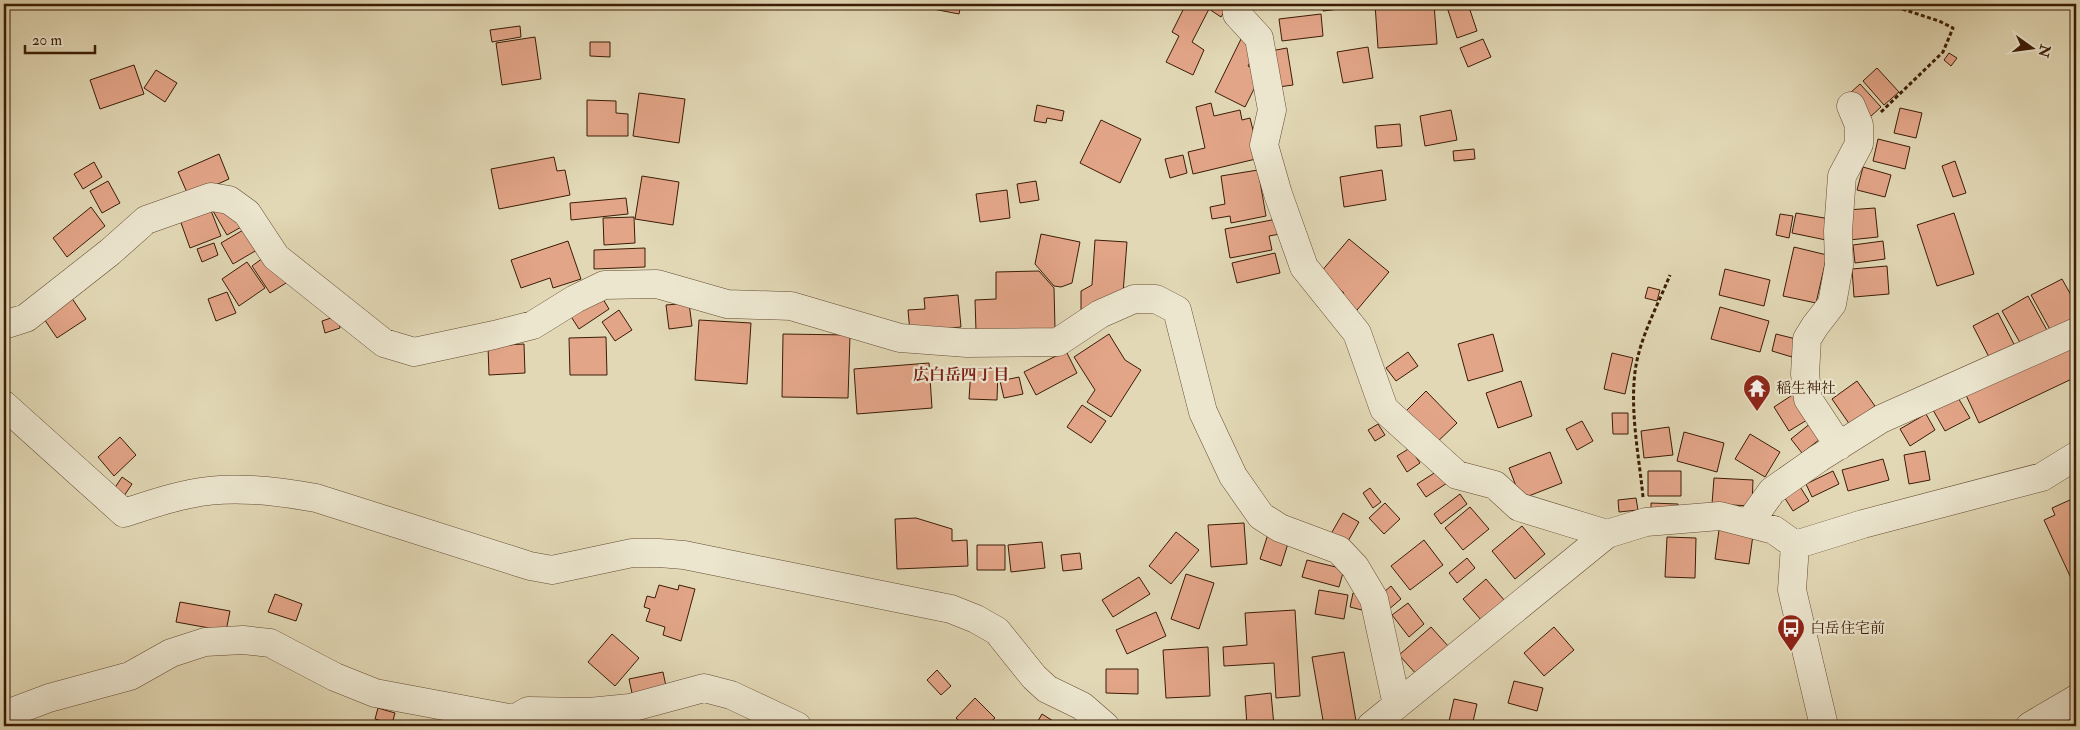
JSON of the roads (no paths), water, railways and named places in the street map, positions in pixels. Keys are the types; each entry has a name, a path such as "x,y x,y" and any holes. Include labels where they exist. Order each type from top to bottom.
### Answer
{"street":[{"path":"1237,4 1237,14 1259,38 1272,110 1264,145 1278,194 1304,267 1357,333 1384,409 1457,476 1495,484 1519,507 1607,534"},
{"path":"1839,446 1808,399 1806,374 1807,339 1832,304 1839,265 1838,231 1842,176 1859,144 1859,125 1851,106"},
{"path":"4,325 26,318 110,252 146,220 211,197 229,200 247,213 276,257 384,343 414,352 494,336 533,325 575,299 604,285 657,284 727,304 791,306 900,338 968,343 1058,342 1100,314 1134,299 1156,299 1177,310 1203,412 1233,476 1261,516 1280,528 1339,550 1355,567 1374,599 1384,719"},
{"path":"1749,523 1772,491 1881,419 2076,332"},
{"path":"4,405 124,514 192,493 229,490 282,492 316,498 537,567 552,570 632,553 659,553 684,556 951,609 976,619 997,631 1034,677 1047,689 1082,706 1105,726"},
{"path":"1795,545 1862,524 2042,476 2076,456"},
{"path":"1384,719 1607,534 1646,522 1720,516 1774,530 1795,545"},
{"path":"1795,545 1792,590 1824,726"},
{"path":"4,715 49,698 130,676 171,653 205,642 243,640 270,643 335,677 375,693 514,719 528,711 589,712 630,708 704,688 731,695 797,726"},
{"path":"2030,726 2076,699"}],"place":[{"name":"稲生神社","path":"1757,412"},
{"name":"白岳住宅前","path":"1791,652"}],"district":[{"name":"広白岳四丁目","path":"961,375"}]}
